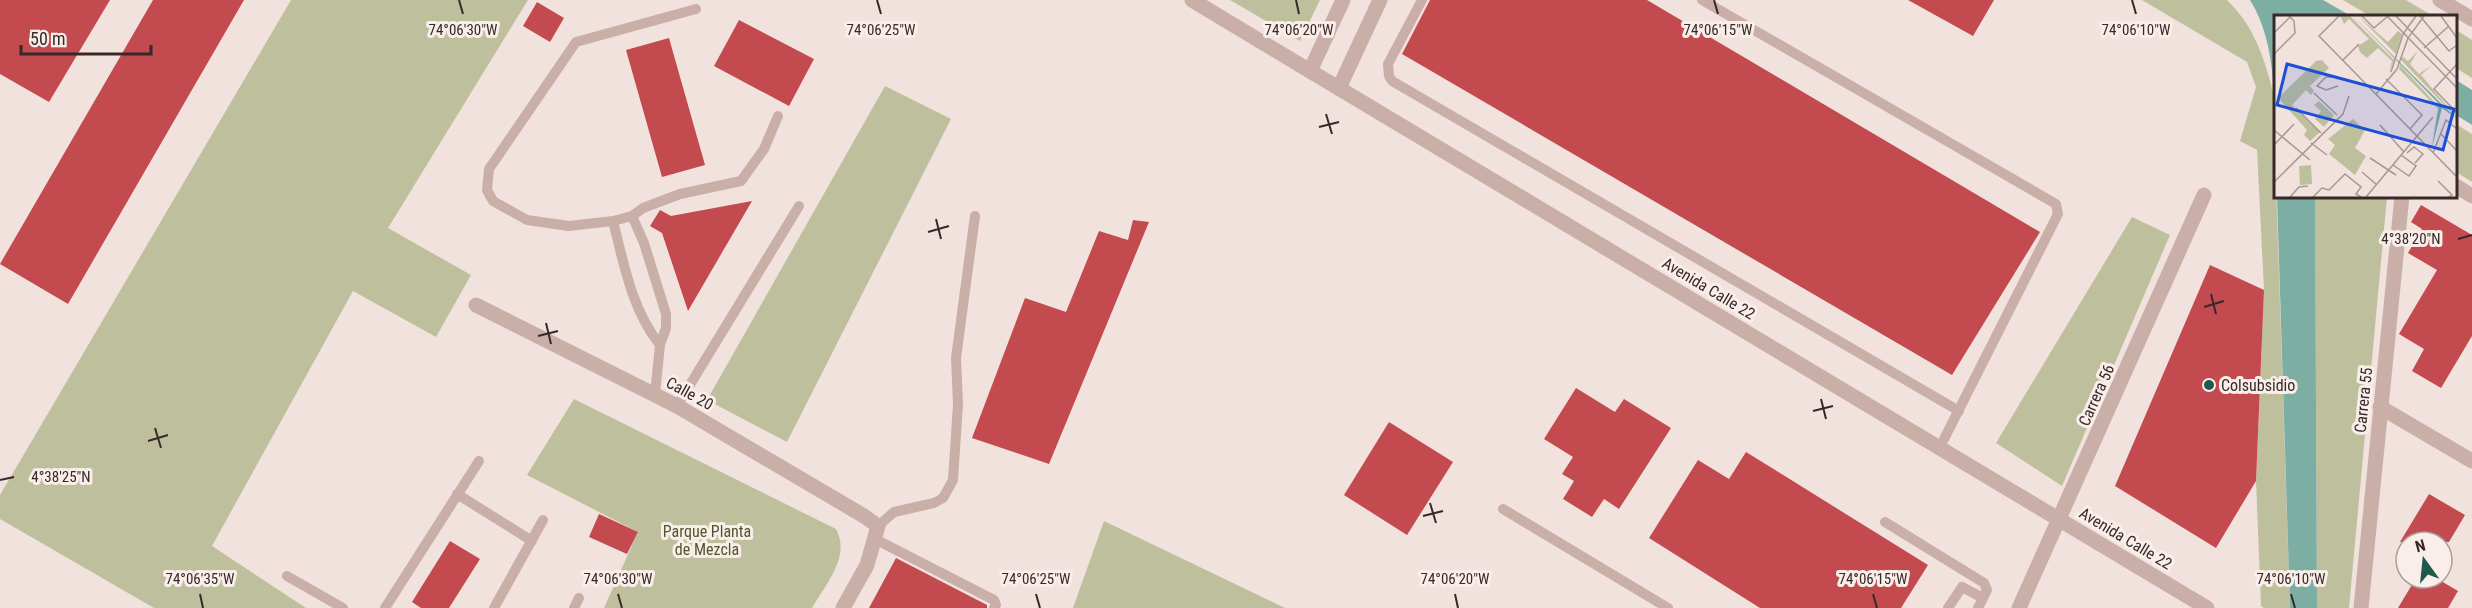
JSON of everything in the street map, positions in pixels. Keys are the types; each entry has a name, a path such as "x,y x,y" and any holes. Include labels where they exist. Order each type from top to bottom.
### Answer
{"street":[{"name":"Avenida Calle 22","path":"1192,0 2207,608"},
{"path":"1310,71 1343,0"},
{"path":"1339,88 1380,0"},
{"path":"2440,0 2472,19"},
{"path":"2457,187 2472,196"},
{"name":"Carrera 56","path":"2019,608 2204,195"},
{"name":"Carrera 55","path":"2361,608 2402,198"},
{"name":"Calle 20","path":"476,305 677,406 864,516 876,533"},
{"path":"2380,407 2472,461"},
{"path":"843,608 867,565 876,533"}],"lane":[{"path":"1422,0 1389,64 1392,81 1959,411"},
{"path":"1702,0 2056,204 2058,214 1940,447"},
{"path":"696,9 576,42 489,169 487,190 493,201 527,220 569,226 613,222 680,194 741,181 764,149 778,116"},
{"path":"677,406 799,206"},
{"path":"632,216 644,243 666,314 666,328 660,345 655,394"},
{"path":"975,216 956,358 958,404 953,480 943,498 934,503 894,513 876,533 994,600 996,604 994,608"},
{"path":"613,222 640,315 660,345"},
{"path":"385,608 479,461"},
{"path":"457,494 532,541"},
{"path":"1503,509 1668,608"},
{"path":"494,608 543,520"},
{"path":"1885,522 1984,583 1987,590 1981,603 1962,587 1947,608"},
{"path":"286,576 343,608"}],"green space":[{"path":"291,0 528,0 388,228 471,275 436,337 353,291 212,546 306,608 154,608 0,519 0,495"},
{"path":"1230,0 1320,0 1300,41"},
{"path":"2142,0 2227,0 2244,20 2257,43 2273,92 2274,198 2276,198 2290,608 2261,606 2256,481 2264,290 2257,150 2240,141 2256,87 2247,62"},
{"path":"2343,0 2406,0 2431,15 2368,15"},
{"path":"2457,31 2472,40 2472,78 2457,69"},
{"path":"885,86 951,119 787,442 707,400"},
{"path":"2457,125 2472,134 2472,182 2457,173"},
{"path":"2315,198 2387,198 2349,608 2317,608"},
{"path":"2132,217 2170,235 2062,486 1996,443"},
{"name":"Parque Planta de Mezcla","path":"574,399 836,529 841,549 839,560 830,580 812,608 604,608 638,532 527,475"},
{"path":"1104,521 1285,608 1073,608"}],"water":[{"path":"2250,0 2323,0 2349,15 2274,15 2274,97 2270,56 2259,18"},
{"path":"2457,81 2472,90 2472,125 2457,116"},
{"path":"2277,198 2315,198 2317,608 2290,608"}],"building":[{"path":"0,0 110,0 49,102 0,74"},
{"path":"153,0 244,0 68,304 0,264"},
{"path":"1430,0 1647,0 2040,232 1952,375 1402,54"},
{"path":"1908,0 1994,0 1973,36"},
{"path":"537,2 564,18 550,42 523,26"},
{"path":"739,20 814,59 789,106 714,66"},
{"path":"669,38 705,165 662,177 626,50"},
{"path":"752,201 688,311 662,233 650,226 660,210 671,216"},
{"path":"2421,205 2472,235 2472,336 2441,388 2412,371 2424,349 2399,334 2437,270 2408,253 2422,229 2411,222"},
{"path":"1133,220 1149,222 1049,464 972,438 1025,298 1066,312 1099,231 1128,240"},
{"name":"Colsubsidio","path":"2210,265 2264,290 2256,481 2216,548 2115,486"},
{"path":"1576,388 1615,412 1624,399 1671,428 1619,509 1604,499 1592,517 1563,499 1574,481 1562,474 1573,457 1544,439"},
{"path":"1389,422 1453,462 1407,535 1344,495"},
{"path":"1746,452 1928,565 1901,608 1760,608 1649,538 1698,460 1729,479"},
{"path":"2429,494 2465,515 2454,534 2454,530 2407,530"},
{"path":"599,514 638,532 627,554 589,537"},
{"path":"450,541 480,559 449,608 421,608 412,602"},
{"path":"896,558 987,605 987,608 869,608"},
{"path":"2454,589 2458,591 2448,608 2398,608 2409,590"}],"place":[{"name":"Colsubsidio","path":"2209,385"}]}
